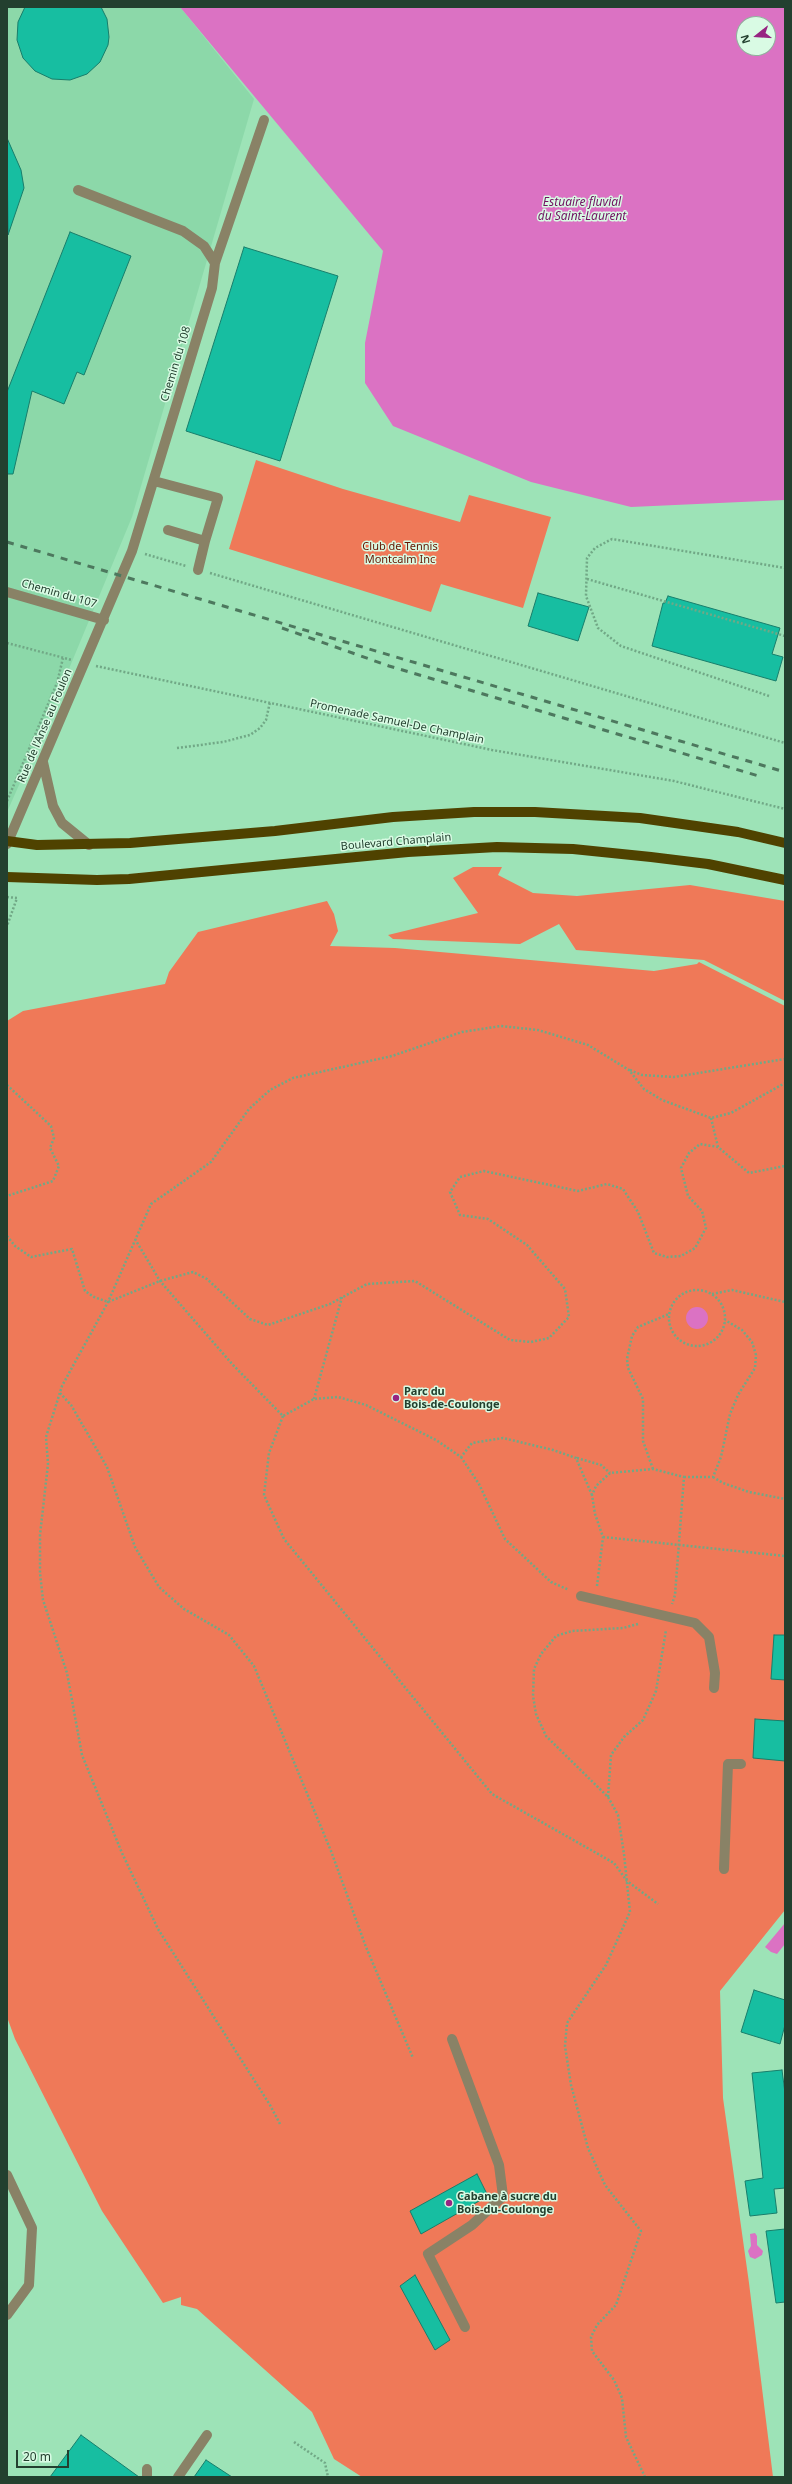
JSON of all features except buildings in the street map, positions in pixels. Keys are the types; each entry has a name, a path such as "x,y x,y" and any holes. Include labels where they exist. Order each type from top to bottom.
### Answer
{"main road":[{"path":"7,842 37,845 89,844 198,838 393,817 512,812 640,818 738,832 785,842"},
{"name":"Boulevard Champlain","path":"7,877 90,880 129,879 408,852 497,848 573,849 651,857 708,864 785,880"}],"street":[{"name":"Chemin du 108","path":"104,620 132,551 212,288 215,263 264,120"},
{"path":"78,190 183,231 204,246 215,263"},
{"path":"154,481 218,498 198,570"},
{"path":"168,530 205,541"},
{"name":"Chemin du 107","path":"7,592 104,620"},
{"name":"Rue de l'Anse au Foulon","path":"7,842 104,620"},
{"path":"43,762 53,806 62,824 89,844"},
{"path":"581,1596 596,1598 646,1612 695,1623 709,1637 715,1673 714,1688"},
{"path":"724,1869 728,1764 741,1764"},
{"path":"452,2039 474,2102 499,2165 503,2196 472,2225 428,2254 465,2327"},
{"path":"7,2175 32,2228 29,2285 7,2315"},
{"path":"178,2477 207,2435"}],"path":[{"path":"769,696 621,646 598,628 586,596 587,558 595,548 612,539 785,568"},
{"path":"132,551 785,743"},
{"path":"586,579 785,636"},
{"name":"Promenade Samuel-De Champlain","path":"7,643 85,664 492,750 674,781 785,809"},
{"path":"7,801 57,683 63,658"},
{"path":"177,748 223,742 250,735 260,728 266,720 270,702"},
{"path":"7,897 17,898 7,926"},
{"path":"280,2124 270,2105 158,1929 122,1853 82,1755 67,1673 43,1600 40,1573 40,1536 48,1464 46,1437 60,1393 108,1302 151,1204 210,1162 249,1109 270,1090 294,1078 392,1056 462,1032 501,1026 538,1030 565,1036 588,1045 629,1070 642,1075 674,1077 785,1059"},
{"path":"629,1070 644,1089 662,1100 711,1118 731,1113 785,1083"},
{"path":"7,1085 51,1126 54,1138 50,1148 59,1166 53,1181 7,1196"},
{"path":"711,1118 718,1147"},
{"path":"7,1236 15,1246 32,1257 72,1249 85,1291 94,1297 108,1302 160,1281 193,1272 207,1279 250,1319 268,1325 330,1304 367,1284 415,1281 510,1340 531,1342 549,1338 569,1317 565,1289 527,1245 488,1219 460,1215 450,1192 460,1177 484,1171 535,1184 578,1191 608,1184 624,1189 638,1212 654,1253 667,1257 681,1256 695,1248 706,1228 702,1211 688,1196 681,1168 689,1153 700,1144 718,1147 749,1173 785,1166"},
{"path":"135,1239 160,1281 233,1365 283,1416"},
{"path":"712,1294 722,1306 725,1320 723,1328 713,1341 698,1346 682,1342 674,1334 669,1322 669,1314 674,1302 685,1293 698,1290 712,1294 732,1290 785,1302"},
{"path":"314,1399 342,1297"},
{"path":"653,1469 643,1441 643,1399 628,1368 626,1359 632,1336 638,1327 669,1314"},
{"path":"713,1476 721,1457 730,1414 738,1395 751,1377 755,1368 756,1355 752,1342 742,1330 725,1320"},
{"path":"60,1393 71,1405 107,1467 136,1546 159,1587 184,1610 229,1635 254,1666 331,1851 366,1947 413,2058"},
{"path":"581,1596 550,1582 505,1539 479,1484 461,1457 436,1440 366,1405 338,1397 314,1399 283,1416 269,1453 264,1495 284,1539 492,1794 614,1863 627,1881 658,1904"},
{"path":"461,1457 472,1443 503,1438 601,1465 610,1473"},
{"path":"576,1458 592,1495 595,1514 603,1537 596,1598"},
{"path":"592,1495 596,1486 610,1473 653,1469 684,1476 713,1476 723,1483 749,1492 785,1499"},
{"path":"608,1797 611,1755 624,1737 643,1720 656,1691 668,1616 675,1595 684,1476"},
{"path":"603,1537 678,1543 785,1556"},
{"path":"645,2477 626,2437 622,2398 614,2380 592,2351 591,2337 597,2325 616,2305 641,2231 628,2212 605,2185 588,2148 571,2085 565,2046 567,2023 606,1965 630,1912 618,1815 608,1797 546,1736 536,1714 534,1670 541,1654 556,1636 572,1631 623,1628 638,1624 646,1612"},
{"path":"294,2442 325,2463 328,2477"}],"shaded area":[{"path":"7,7 180,7 254,99 132,517 44,729 7,812"}],"green space":[{"name":"Club de Tennis Montcalm Inc","path":"256,460 343,489 460,522 469,495 551,517 523,608 441,584 431,612 229,549"},
{"path":"473,867 502,867 498,875 533,893 577,896 690,885 785,901 785,1001 704,960 576,950 559,924 520,944 393,939 388,935 478,913 453,878"},
{"name":"Parc du Bois-de-Coulonge","path":"327,901 334,914 338,931 330,946 395,948 654,971 697,964 699,962 785,1006 785,1910 720,1991 723,2098 749,2283 773,2477 362,2477 334,2459 312,2412 197,2309 181,2305 181,2297 163,2303 102,2211 15,2039 7,2017 7,1021 23,1011 165,984 169,972 198,932"}],"water":[{"name":"Estuaire fluvial du Saint-Laurent","path":"180,7 785,7 785,500 631,507 531,482 393,426 365,383 365,343 383,251"},
{"path":"697,1307 705,1310 708,1318 705,1326 697,1329 689,1326 686,1318 689,1310"},
{"path":"785,1923 785,1944 777,1954 771,1952 765,1947"},
{"path":"755,2233 757,2236 757,2245 763,2251 762,2255 755,2259 750,2257 748,2251 751,2246 750,2234"}],"railway":[{"path":"7,542 785,772"},
{"path":"282,628 389,666 762,777"}],"place":[{"name":"Parc du Bois-de-Coulonge","path":"396,1398"},
{"name":"Cabane à sucre du Bois-du-Coulonge","path":"449,2203"}]}
